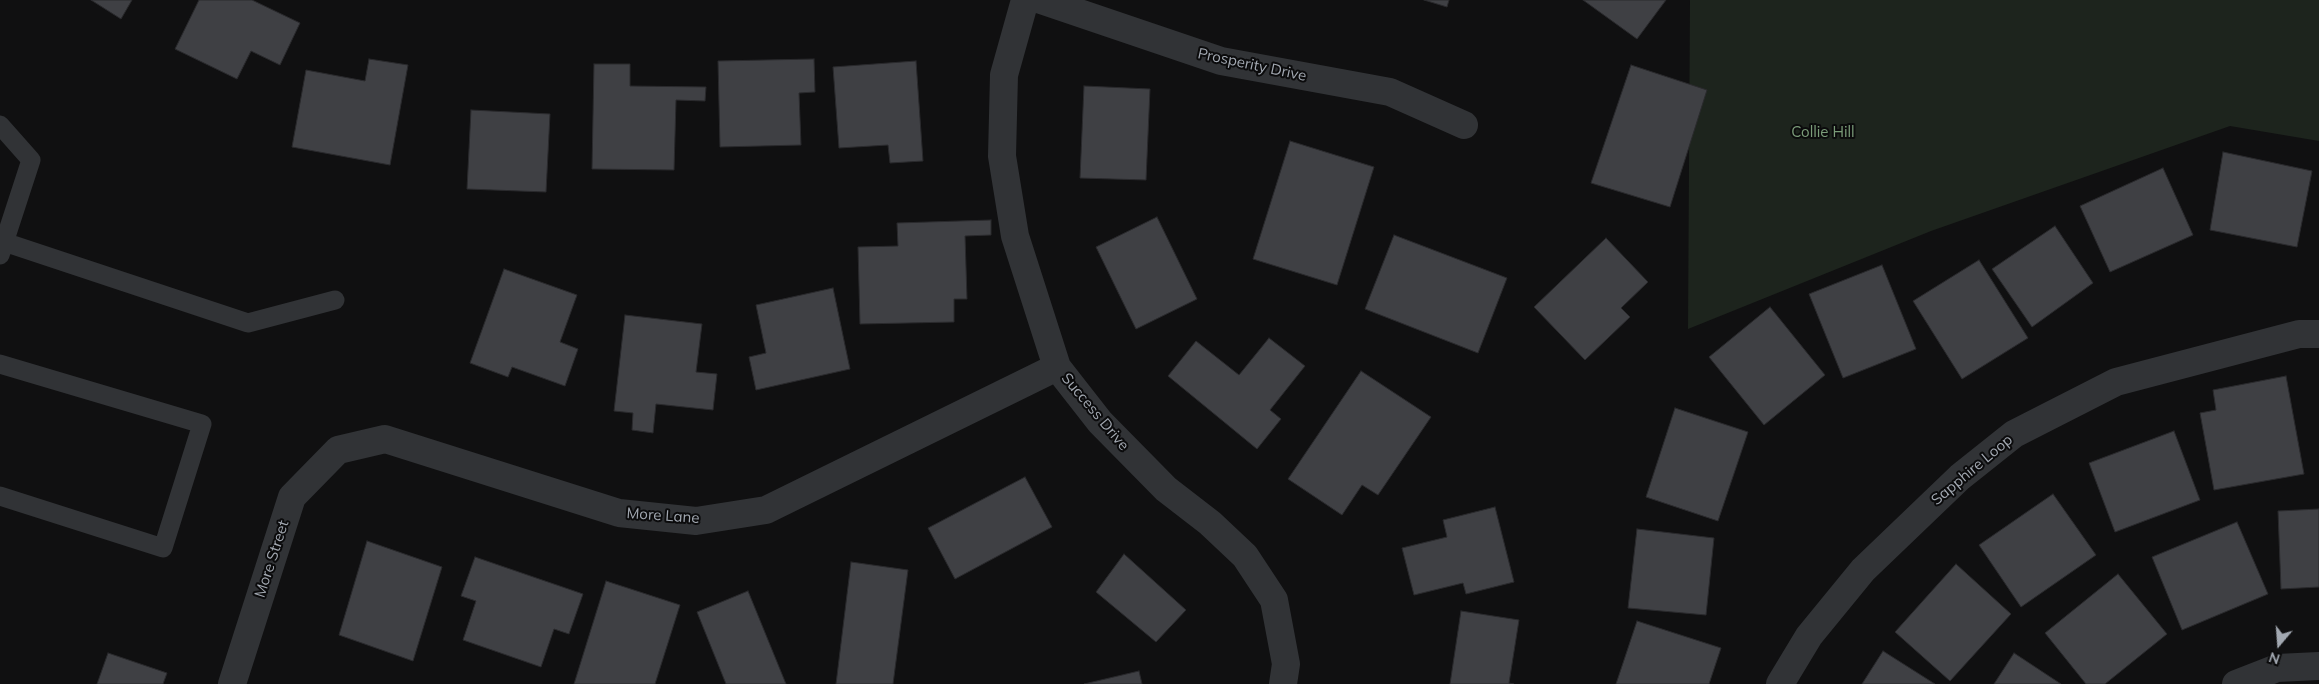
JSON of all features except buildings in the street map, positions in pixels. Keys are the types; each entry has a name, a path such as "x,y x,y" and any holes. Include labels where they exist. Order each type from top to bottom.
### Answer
{"street":[{"name":"Success Drive","path":"1026,0 1004,75 1002,156 1015,236 1057,367 1100,422 1166,489 1210,523 1245,556 1274,600 1286,664 1283,684"},
{"name":"Prosperity Drive","path":"1040,0 1221,61 1390,92 1464,125"},
{"name":"Sapphire Loop","path":"1780,684 1809,636 1863,570 1960,477 2014,434 2116,382 2299,334 2319,334"},
{"name":"More Lane","path":"338,450 385,438 619,513 696,521 766,510 1057,367"},
{"name":"More Street","path":"232,684 292,496 338,450"},
{"path":"2236,684 2277,668 2319,666"}],"lane":[{"path":"0,125 31,160 2,249 248,323 335,300"},
{"path":"0,364 202,424 163,548 0,496"}],"green space":[{"name":"Collie Hill","path":"1690,0 2319,0 2319,141 2230,126 1931,231 1688,329"}]}
